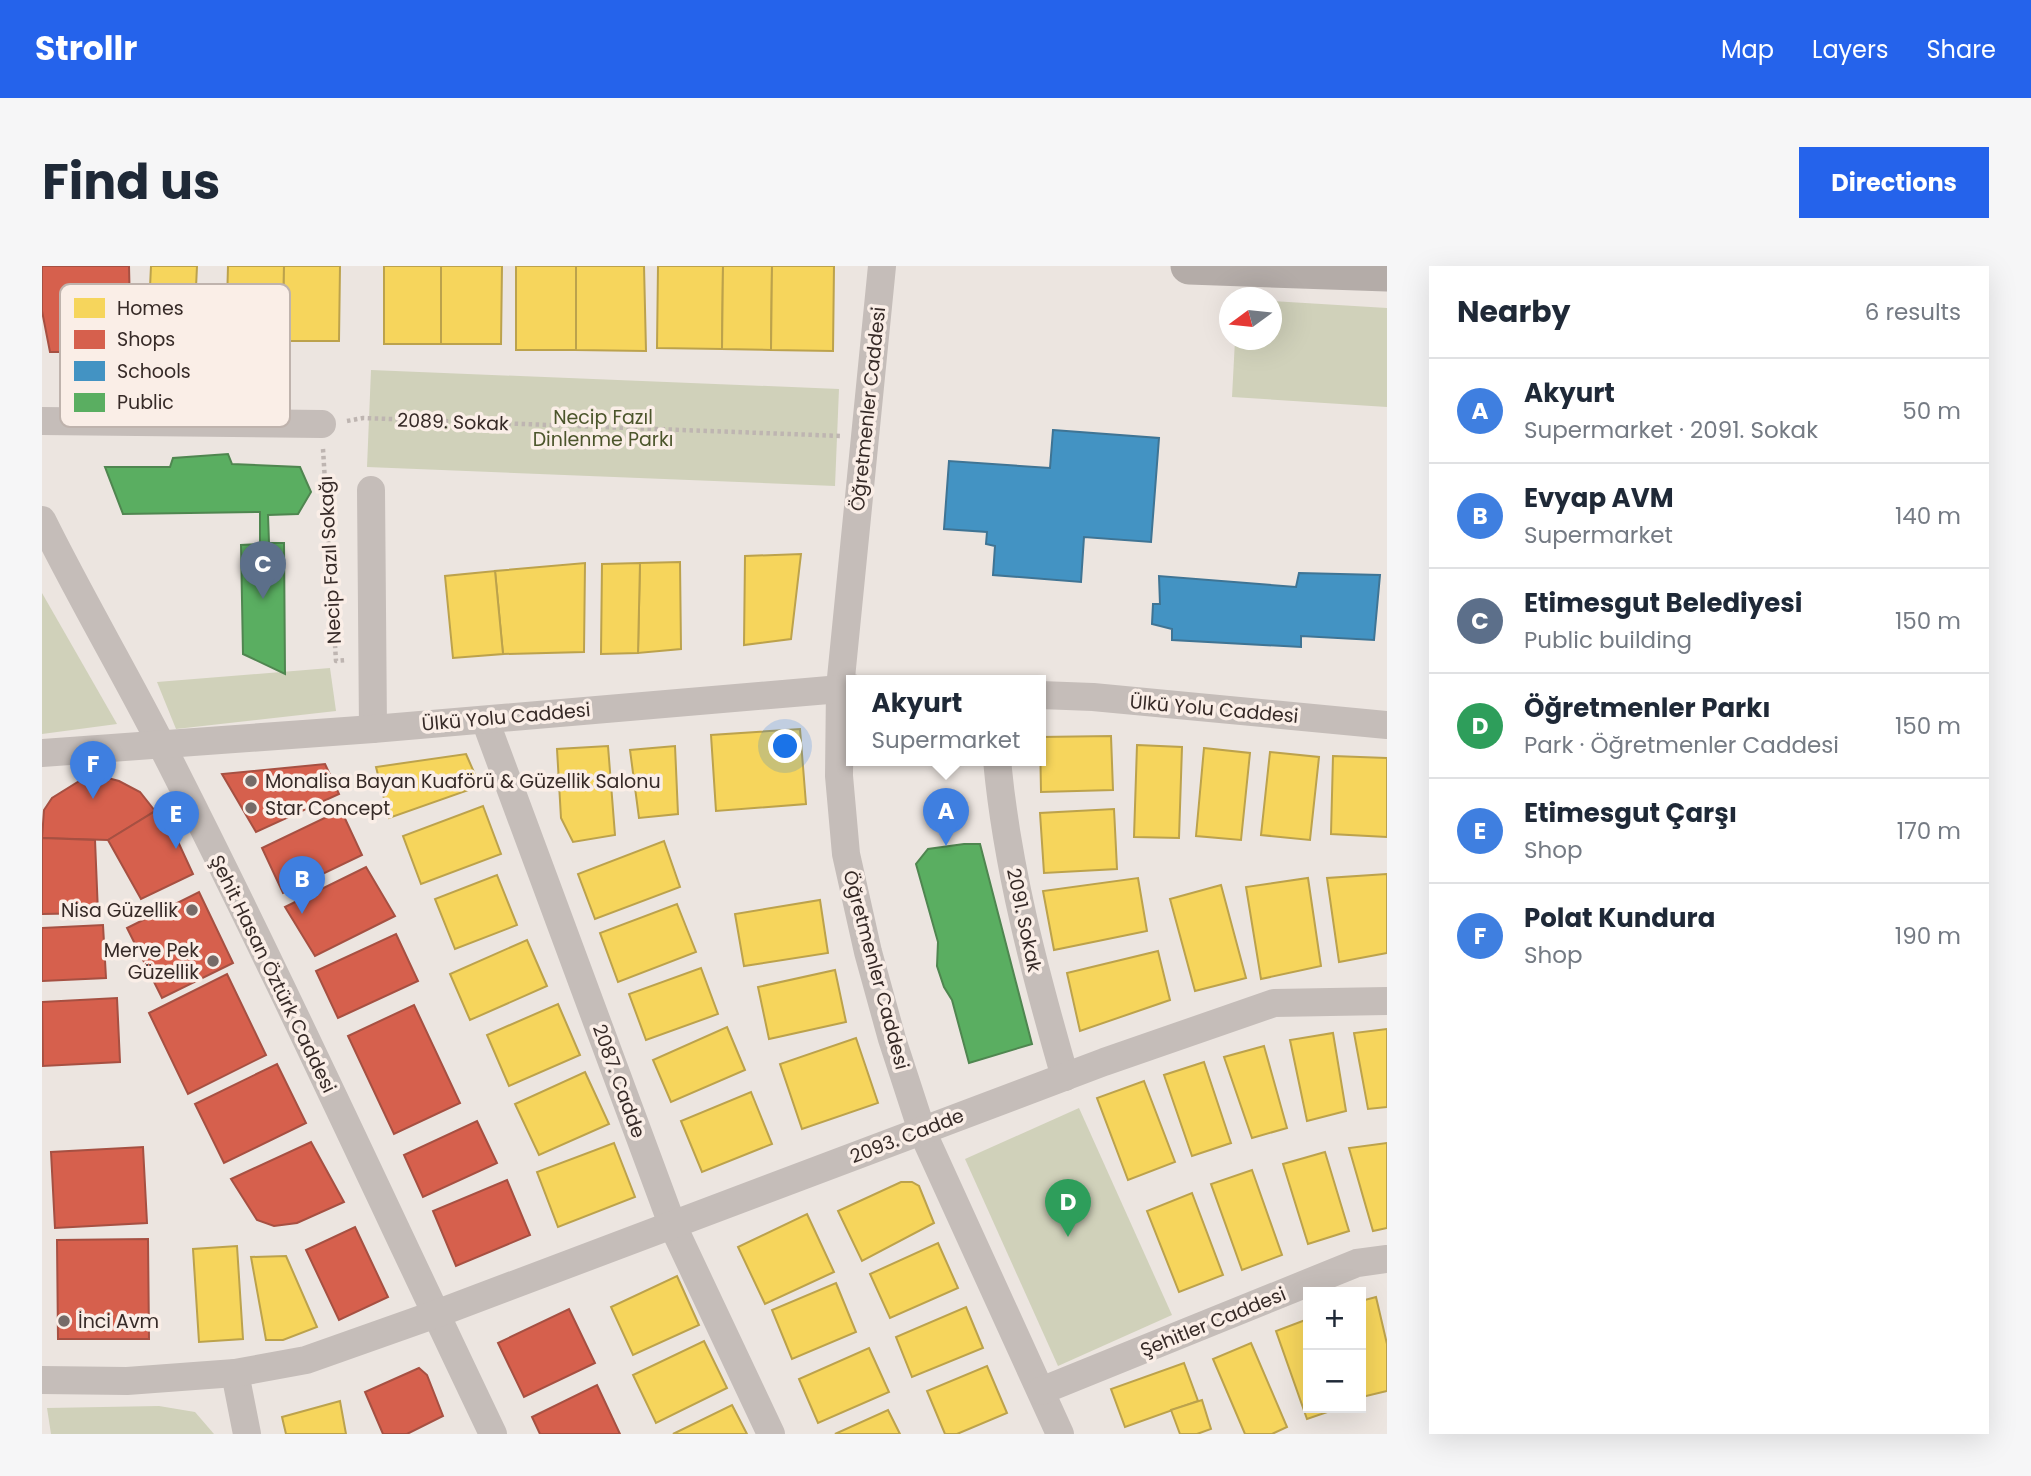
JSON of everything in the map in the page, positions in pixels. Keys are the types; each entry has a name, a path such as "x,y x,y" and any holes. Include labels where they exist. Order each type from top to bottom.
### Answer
{"main road":[{"path":"1189,266 1387,274"}],"street":[{"name":"Öğretmenler Caddesi","path":"847,675 865,436 883,266"},
{"path":"42,421 60,421"},
{"path":"290,424 322,424"},
{"name":"Necip Fazıl Sokağı","path":"371,490 373,729"},
{"name":"Şehit Hasan Öztürk Caddesi","path":"42,520 160,743 341,1113 493,1434"},
{"name":"Öğretmenler Caddesi","path":"846,688 841,811 856,904 892,1039 922,1130 1060,1434"},
{"name":"Ülkü Yolu Caddesi","path":"42,753 485,720 846,688"},
{"name":"Ülkü Yolu Caddesi","path":"1046,695 1387,725"},
{"name":"2087. Cadde","path":"485,720 672,1224 771,1434"},
{"name":"2091. Sokak","path":"998,766 1003,820 1036,978 1065,1077"},
{"name":"2093. Cadde","path":"42,1380 127,1381 235,1373 306,1360 436,1314 1065,1077 1274,1003 1387,1001"},
{"name":"Şehitler Caddesi","path":"1041,1391 1356,1263 1387,1259"},
{"path":"235,1373 247,1434"}],"path":[{"name":"2089. Sokak","path":"322,424 363,418 865,436"},
{"name":"Necip Fazıl Sokağı","path":"322,424 336,661 372,659"}],"green space":[{"path":"1282,302 1387,308 1387,407 1232,397 1234,350 1282,350"},
{"name":"Necip Fazıl Dinlenme Parkı","path":"371,370 839,389 835,486 367,467"},
{"path":"42,593 117,724 42,734"},
{"path":"330,668 336,711 176,729 157,682"},
{"path":"1079,1108 1172,1315 1058,1366 965,1159"},
{"path":"159,1406 195,1412 214,1434 51,1434 47,1408"}],"building: Homes":[{"path":"151,266 197,266 196,284 150,284"},
{"path":"228,266 284,266 284,284 228,284"},
{"path":"284,266 340,266 339,341 290,341 290,284 284,284"},
{"path":"384,266 441,266 441,344 384,344"},
{"path":"441,266 502,266 501,344 441,344"},
{"path":"516,266 576,266 576,350 516,350"},
{"path":"576,266 644,266 646,351 576,350"},
{"path":"658,266 723,266 722,349 657,348"},
{"path":"723,266 772,266 771,350 722,349"},
{"path":"772,266 834,266 833,351 771,350"},
{"path":"801,554 791,639 744,645 745,556"},
{"path":"680,562 681,649 638,653 640,563"},
{"path":"585,563 584,652 503,654 495,571"},
{"path":"640,563 638,653 601,654 602,564"},
{"path":"495,571 503,654 453,658 445,576"},
{"path":"800,729 806,804 716,811 711,735"},
{"path":"1111,736 1113,790 1041,792 1041,766 1046,766 1046,737"},
{"path":"1137,745 1182,747 1179,838 1134,837"},
{"path":"608,746 615,835 573,842 561,818 557,749"},
{"path":"675,746 678,814 639,818 630,750"},
{"path":"1204,748 1250,753 1241,840 1196,836"},
{"path":"1270,752 1319,757 1310,840 1261,835"},
{"path":"466,754 480,786 389,818 376,767"},
{"path":"1333,756 1387,758 1387,837 1331,834"},
{"path":"483,806 501,854 421,884 403,836"},
{"path":"1114,809 1117,869 1044,873 1040,813"},
{"path":"664,841 680,887 595,919 578,874"},
{"path":"1387,874 1387,953 1339,962 1327,878"},
{"path":"497,875 517,925 455,949 435,899"},
{"path":"1138,878 1147,931 1054,950 1043,891"},
{"path":"1308,878 1321,966 1261,979 1246,887"},
{"path":"1221,885 1246,978 1195,991 1170,899"},
{"path":"820,900 828,953 744,966 735,914"},
{"path":"677,904 696,952 618,982 600,933"},
{"path":"527,940 547,986 470,1020 450,974"},
{"path":"1158,951 1170,1000 1080,1031 1067,973"},
{"path":"701,968 718,1014 646,1040 629,994"},
{"path":"835,970 846,1022 769,1039 758,987"},
{"path":"558,1004 580,1055 509,1086 487,1035"},
{"path":"727,1027 745,1070 671,1102 653,1060"},
{"path":"1387,1029 1387,1107 1368,1109 1354,1033"},
{"path":"1333,1033 1346,1111 1307,1121 1290,1040"},
{"path":"856,1038 878,1103 802,1129 780,1064"},
{"path":"1264,1046 1287,1128 1252,1138 1224,1057"},
{"path":"1204,1062 1231,1143 1192,1156 1164,1075"},
{"path":"585,1072 609,1124 539,1155 515,1104"},
{"path":"1144,1081 1175,1162 1128,1180 1097,1098"},
{"path":"751,1092 772,1144 702,1172 681,1121"},
{"path":"614,1143 635,1197 558,1227 537,1172"},
{"path":"1387,1143 1387,1228 1373,1231 1349,1148"},
{"path":"1325,1152 1349,1231 1308,1244 1283,1164"},
{"path":"1252,1170 1282,1255 1242,1270 1211,1184"},
{"path":"901,1182 912,1182 919,1186 934,1223 862,1261 838,1211"},
{"path":"1192,1193 1223,1275 1179,1292 1147,1211"},
{"path":"807,1214 834,1272 765,1304 738,1247"},
{"path":"938,1243 958,1288 890,1318 870,1274"},
{"path":"237,1246 243,1339 199,1342 193,1249"},
{"path":"286,1256 317,1327 283,1340 266,1340 251,1257"},
{"path":"677,1276 699,1325 633,1355 611,1307"},
{"path":"836,1283 856,1332 792,1359 772,1310"},
{"path":"1376,1297 1387,1344 1387,1391 1366,1396 1366,1350 1366,1300"},
{"path":"966,1307 983,1348 912,1377 896,1337"},
{"path":"1303,1321 1303,1408 1276,1331"},
{"path":"704,1341 727,1388 656,1423 633,1375"},
{"path":"1251,1343 1287,1427 1272,1434 1245,1434 1213,1359"},
{"path":"869,1348 889,1392 818,1423 799,1379"},
{"path":"1184,1363 1198,1401 1125,1427 1111,1389"},
{"path":"987,1366 1007,1413 957,1434 945,1434 927,1391"},
{"path":"1202,1400 1211,1429 1197,1434 1180,1434 1171,1410"},
{"path":"340,1401 346,1434 286,1434 282,1417"},
{"path":"732,1405 747,1434 673,1434"},
{"path":"888,1410 900,1434 835,1434"},
{"path":"1305,1413 1324,1413 1307,1419"}],"building: Shops":[{"path":"42,266 129,266 129,284 60,284 60,352 50,352 42,311"},
{"path":"325,764 339,794 256,832 222,774"},
{"path":"104,777 140,792 155,811 108,840 42,838 44,810 52,798 81,780"},
{"path":"162,807 193,874 141,899 108,840"},
{"path":"341,810 362,855 283,893 262,848"},
{"path":"42,838 95,840 98,913 42,914"},
{"path":"366,867 395,916 315,956 285,907"},
{"path":"199,892 233,963 162,998 127,928"},
{"path":"103,925 106,978 42,981 42,928"},
{"path":"396,934 418,981 338,1018 316,971"},
{"path":"227,974 266,1055 188,1094 149,1013"},
{"path":"117,998 120,1062 43,1066 42,1002"},
{"path":"414,1005 460,1103 394,1134 348,1036"},
{"path":"277,1064 306,1123 224,1163 195,1104"},
{"path":"477,1121 497,1163 423,1197 404,1155"},
{"path":"311,1142 344,1202 297,1223 274,1226 257,1220 231,1179"},
{"path":"143,1147 147,1223 55,1228 51,1152"},
{"path":"507,1180 530,1235 456,1266 433,1211"},
{"path":"355,1227 388,1297 339,1320 306,1250"},
{"path":"148,1239 149,1339 58,1339 57,1240"},
{"path":"569,1309 595,1363 524,1397 498,1343"},
{"path":"419,1368 427,1375 443,1416 407,1434 383,1434 365,1392"},
{"path":"597,1385 620,1434 540,1434 532,1417"}],"building: Schools":[{"path":"1053,430 1159,438 1151,542 1084,537 1081,582 993,575 995,546 986,544 987,532 944,529 949,461 1050,468"},
{"path":"1299,573 1380,575 1374,640 1301,636 1301,647 1172,640 1172,629 1152,624 1153,604 1160,604 1159,576 1296,587"}],"building: Public":[{"path":"228,454 232,464 300,467 311,492 298,514 268,515 269,543 284,543 285,674 243,654 241,545 260,544 260,512 123,514 105,467 170,467 173,458"},
{"path":"980,844 1032,1044 969,1063 952,1000 937,966 938,942 916,864 928,849"}],"place":[{"name":"Etimesgut Belediyesi","path":"263,599"},
{"name":"Monalisa Bayan Kuaförü & Güzellik Salonu","path":"251,781"},
{"name":"Polat Kundura","path":"93,799"},
{"name":"Star Concept","path":"251,808"},
{"name":"Akyurt","path":"946,846"},
{"name":"Etimesgut Çarşı","path":"176,849"},
{"name":"Nisa Güzellik","path":"192,910"},
{"name":"Evyap AVM","path":"302,914"},
{"name":"Merve Pek Güzellik","path":"213,961"},
{"name":"Öğretmenler Parkı","path":"1068,1237"},
{"name":"İnci Avm","path":"64,1321"}]}
